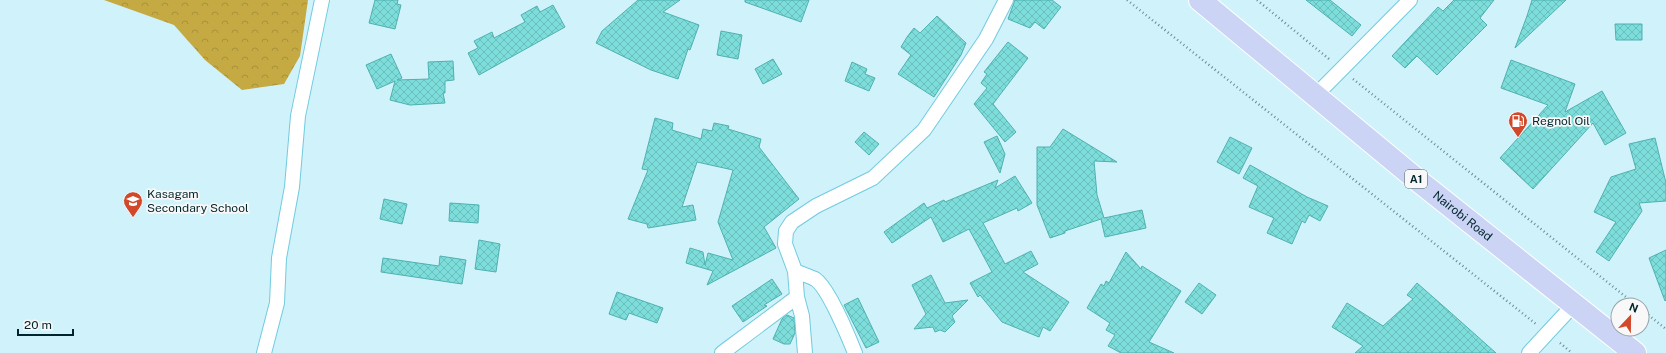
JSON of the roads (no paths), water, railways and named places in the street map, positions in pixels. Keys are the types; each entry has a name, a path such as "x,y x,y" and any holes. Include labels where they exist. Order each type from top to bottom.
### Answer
{"highway":[{"name":"Nairobi Road","path":"1183,0 1615,353"},
{"name":"Nairobi Road","path":"1200,0 1416,178 1635,353"}],"street":[{"path":"264,353 277,303 279,258 292,187 298,116 311,60 322,0"},
{"path":"805,353 802,316 797,297 795,271 785,244 786,231 792,222 816,206 873,178 924,130 986,39 1006,0"},
{"path":"1316,95 1410,0"},
{"path":"795,271 816,280 829,298 847,331 855,353"},
{"path":"722,353 797,297"},
{"path":"1529,353 1566,313"}],"place":[{"name":"Regnol Oil","path":"1518,138"},
{"name":"Kasagam Secondary School","path":"133,218"}]}
